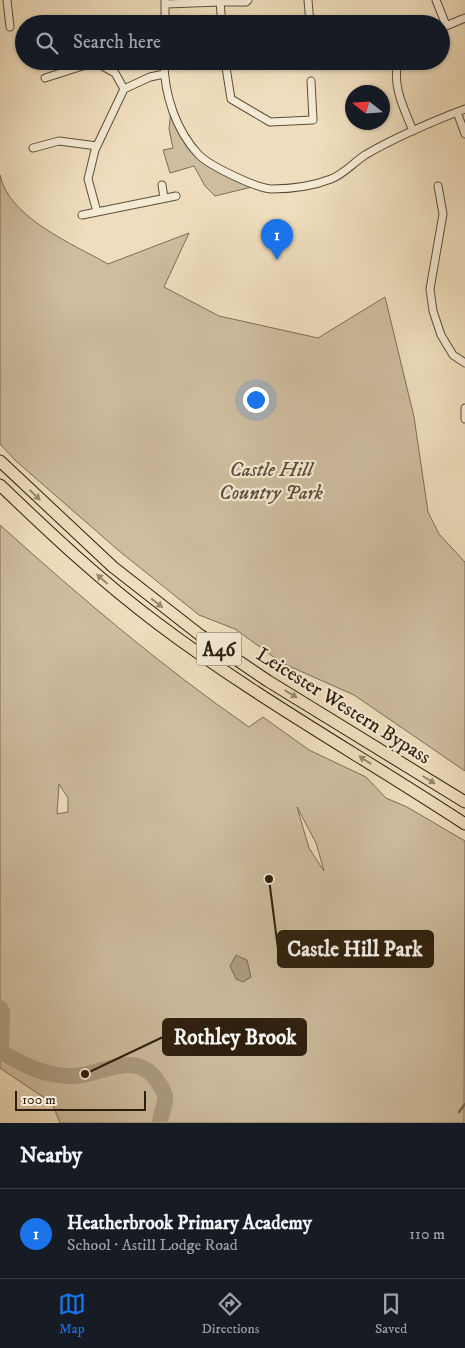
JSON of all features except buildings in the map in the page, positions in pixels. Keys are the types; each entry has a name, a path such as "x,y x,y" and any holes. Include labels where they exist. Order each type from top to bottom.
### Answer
{"highway":[{"name":"Leicester Western Bypass","path":"0,461 113,567 200,635 268,681 465,802"},
{"name":"Leicester Western Bypass","path":"0,485 104,581 158,624 218,667 465,824"}],"street":[{"path":"165,15 166,2 246,2 248,0"},
{"path":"308,0 309,15"},
{"path":"436,0 440,15"},
{"path":"220,2 221,15"},
{"path":"5,4 10,27"},
{"path":"450,24 465,18"},
{"path":"44,78 70,70"},
{"path":"108,70 115,74 124,89"},
{"path":"164,70 174,116 200,157 224,172 269,189 330,180 364,156 413,131 465,109"},
{"path":"226,70 231,99 270,122 313,120 311,81"},
{"path":"396,70 397,90 413,131"},
{"path":"97,212 88,178 97,146 124,89 150,77 164,74"},
{"path":"457,112 465,134"},
{"path":"33,148 59,141 97,146"},
{"path":"162,185 164,198"},
{"path":"438,186 443,214 430,289 433,311 441,335 453,355 465,362"},
{"path":"82,215 176,196"},
{"path":"465,408 465,419"}],"green space":[{"path":"171,110 200,157 260,185 215,196 205,186 194,166 170,173 163,150 173,148 169,129"},
{"name":"Castle Hill Country Park","path":"0,175 6,190 29,217 44,228 108,264 189,233 164,287 219,316 318,338 385,297 414,417 428,512 439,534 465,562 465,771 354,695 282,663 235,629 199,615 118,550 16,461 0,444"},
{"path":"0,525 122,630 184,680 249,727 263,717 309,750 366,777 386,798 407,807 465,841 464,1123 60,1123 52,1103 0,1068","holes":["59,784 68,798 68,812 57,814","297,807 316,843 324,871 309,848","139,1061 154,1067 169,1089 163,1091 155,1078 147,1070 138,1066 120,1066 76,1075 46,1073 79,1072 102,1065"]}],"shaded area":[{"path":"236,955 247,960 251,977 243,982 236,979 230,966"}],"waterway":[{"path":"0,1008 2,1012 1,1052 36,1069 63,1076 84,1075 117,1066 138,1066 156,1079 163,1089 165,1103 160,1123"},
{"path":"459,1112 465,1104"}],"place":[{"name":"Heatherbrook Primary Academy","path":"277,260"},
{"name":"Castle Hill Park","path":"269,879"},
{"name":"Rothley Brook","path":"85,1074"}]}
